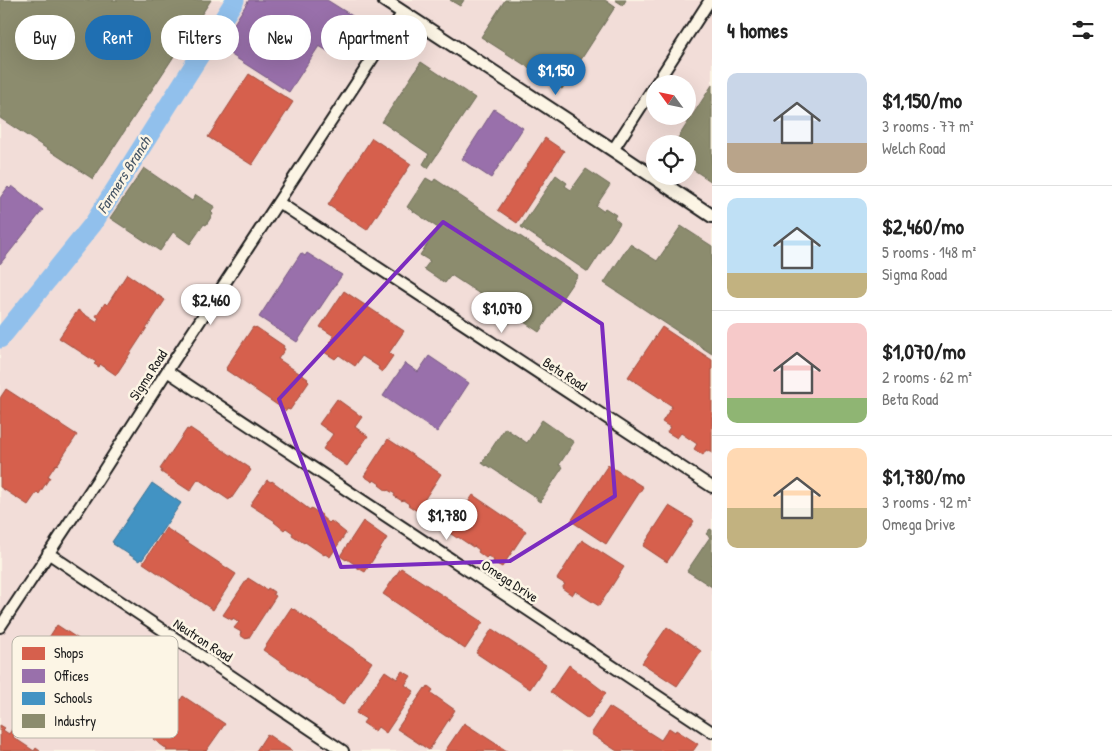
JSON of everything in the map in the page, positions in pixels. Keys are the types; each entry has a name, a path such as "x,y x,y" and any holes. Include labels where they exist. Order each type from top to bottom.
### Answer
{"street":[{"path":"384,0 712,216"},
{"path":"661,75 710,0"},
{"name":"Sigma Road","path":"0,627 403,12"},
{"path":"613,150 646,98"},
{"name":"Beta Road","path":"278,202 712,487"},
{"name":"Omega Drive","path":"167,371 712,732"},
{"name":"Neutron Road","path":"48,553 171,636"},
{"name":"Neutron Road","path":"178,641 342,751"}],"highlighted area":[{"path":"443,222 602,324 615,496 510,561 341,567 279,399"}],"shaded area":[{"path":"0,0 712,0 712,751 0,751"}],"building: Shops":[{"path":"249,74 293,102 252,165 208,137"},
{"path":"372,138 411,164 367,230 328,205"},
{"path":"545,138 564,151 517,223 498,210"},
{"path":"127,274 165,300 116,375 100,364 99,367 94,364 96,362 59,338 78,310 96,322 99,318 96,316 105,303 107,305"},
{"path":"344,291 404,331 389,353 393,356 382,372 378,369 379,367 362,356 355,366 339,355 335,359 324,352 334,336 320,327"},
{"path":"253,327 256,327 284,346 283,348 285,349 278,359 308,379 309,382 290,410 287,409 286,411 226,370"},
{"path":"662,327 712,360 712,453 706,450 703,455 694,449 697,444 681,433 677,438 667,432 670,427 662,422 672,406 628,377"},
{"path":"6,389 77,435 48,476 50,477 39,494 37,492 28,505 0,487 0,398"},
{"path":"337,399 362,417 355,427 368,436 347,466 323,449 333,434 319,424"},
{"path":"190,428 250,468 251,470 231,499 229,500 198,479 190,491 161,472 162,470 160,469 187,429 189,430"},
{"path":"388,439 441,474 417,511 374,480 373,482 364,476"},
{"path":"608,465 643,487 606,544 571,521"},
{"path":"267,480 272,481 310,510 311,508 322,515 329,523 331,521 346,533 330,557 304,543 292,535 293,533 286,528 284,530 275,521 250,505"},
{"path":"473,495 526,531 502,567 493,562 494,560 488,556 486,558 478,552 479,550 474,546 448,532"},
{"path":"669,506 694,521 667,562 643,546"},
{"path":"363,521 387,538 365,572 340,556"},
{"path":"166,528 236,574 213,610 143,563"},
{"path":"582,540 624,567 599,606 575,591 572,595 562,588 565,584 557,579"},
{"path":"401,568 483,622 465,649 383,594"},
{"path":"248,578 267,590 268,588 276,596 248,639 246,639 240,635 241,632 234,628 239,622 223,615"},
{"path":"291,608 372,662 343,705 263,650"},
{"path":"57,625 74,636 50,636"},
{"path":"667,627 701,651 677,686 642,663"},
{"path":"492,629 546,665 530,689 476,653"},
{"path":"569,665 606,693 588,719 550,692"},
{"path":"385,671 397,679 402,671 411,676 405,685 414,691 386,733 378,727 375,731 363,723 366,719 356,713"},
{"path":"428,686 433,690 431,693 455,710 429,750 397,729"},
{"path":"183,696 225,724 206,751 166,751 167,749 153,739 178,738 178,703"},
{"path":"609,707 661,740 669,728 675,732 676,730 698,744 693,751 617,751 591,734"},
{"path":"464,723 507,751 445,751"},
{"path":"0,725 9,734 12,729 12,738 34,751 0,751"},
{"path":"267,734 292,751 256,751"}],"building: Offices":[{"path":"249,0 327,0 351,15 321,15 321,47 319,46 311,58 311,15 249,15 249,60 310,60 289,92 239,60 239,16"},
{"path":"494,109 523,128 491,178 462,159"},
{"path":"12,186 43,210 0,264 0,198 8,187 10,189"},
{"path":"301,253 305,256 307,253 342,275 297,342 259,317"},
{"path":"429,356 469,383 437,432 383,396 405,363 418,372"}],"building: Schools":[{"path":"152,483 181,503 142,560 140,559 139,561 112,542"}],"building: Industry":[{"path":"0,0 211,0 201,15 161,15 161,60 171,60 93,179 0,118"},
{"path":"450,0 464,0 460,6"},
{"path":"505,0 605,0 615,7 562,89 481,37"},
{"path":"615,0 626,0 623,5"},
{"path":"421,62 475,98 428,168 423,164 429,154 382,122"},
{"path":"712,85 712,182 696,171 696,135 680,135 686,125 696,125 696,110"},
{"path":"144,168 192,201 196,195 215,207 206,225 204,224 190,244 173,232 160,251 110,218"},
{"path":"586,169 610,185 596,206 603,211 605,208 616,215 614,218 620,223 588,272 521,227 556,175 567,183 565,186 571,190"},
{"path":"426,178 433,182 435,179 578,275 539,332 515,316 509,324 487,309 492,302 451,275 445,283 424,269 430,261 420,255 438,228 407,207"},
{"path":"681,226 712,246 712,354 604,283 630,244 657,261"},
{"path":"542,420 574,442 559,465 563,467 540,502 537,498 482,463 505,428 527,443"},
{"path":"710,529 712,530 712,587 687,571 710,537 706,534"}],"waterway":[{"name":"Farmers Branch","path":"0,339 93,224 235,0"}]}
